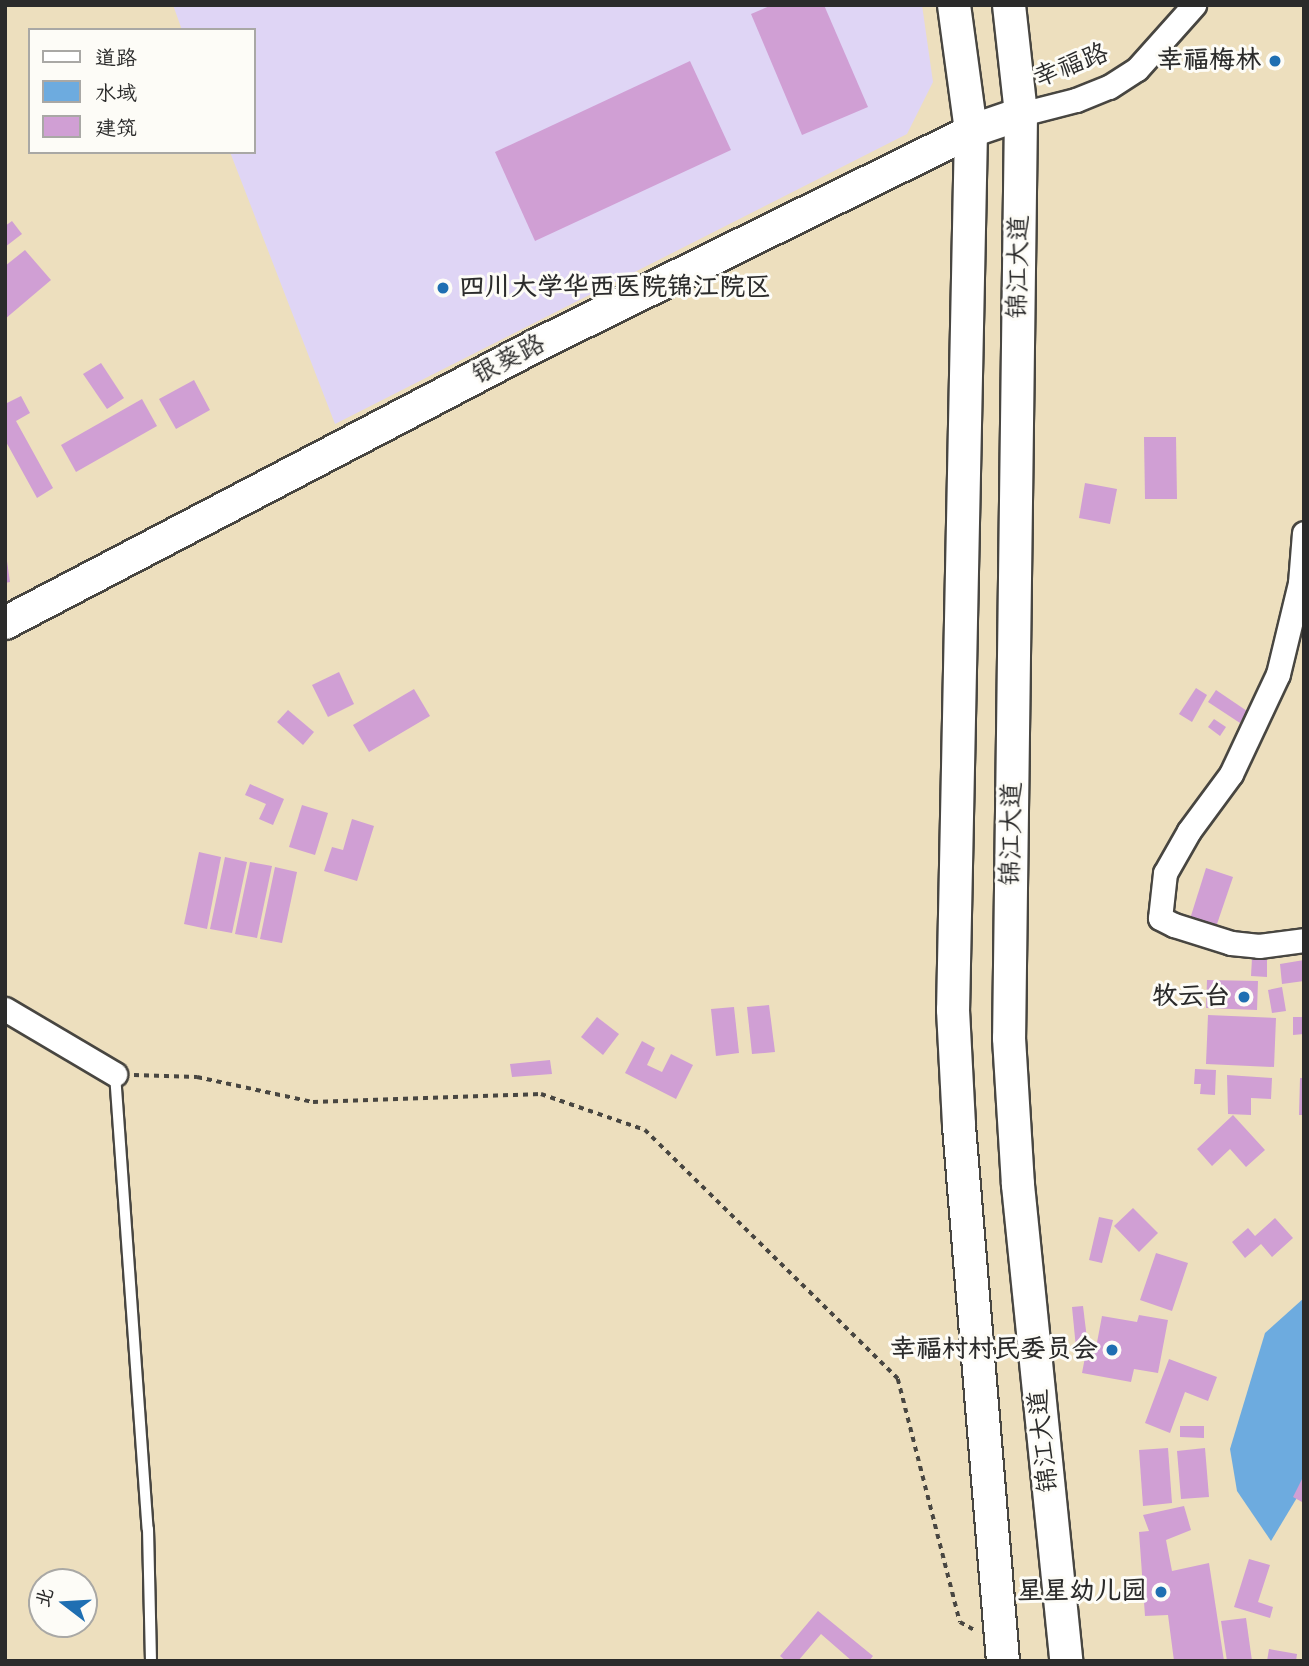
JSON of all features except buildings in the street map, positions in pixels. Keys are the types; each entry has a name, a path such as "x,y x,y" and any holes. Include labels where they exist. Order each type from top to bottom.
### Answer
{"main road":[{"name":"锦江大道","path":"954,5 971,131 953,1010 959,1126 1002,1654"},
{"name":"锦江大道","path":"1009,5 1021,114 1009,1038 1018,1185 1066,1661"},
{"name":"银葵路","path":"5,623 537,345 971,131 1021,114"}],"street":[{"name":"幸福路","path":"1021,114 1076,100 1109,87 1137,69 1194,5"},
{"path":"1304,533 1300,583 1278,674 1231,774 1189,831 1165,873 1160,918 1231,943 1259,946 1304,940"},
{"path":"5,1009 115,1074"}],"lane":[{"path":"115,1074 148,1529 151,1661"}],"path":[{"path":"115,1074 197,1077 313,1102 541,1094 645,1130 898,1379 960,1622 1002,1654"}],"shaded area":[{"name":"四川大学华西医院锦江院区","path":"173,5 922,5 933,82 907,134 335,424 231,154 256,154 256,28 181,28"}],"water":[{"path":"1304,1298 1304,1486 1271,1541 1237,1491 1230,1449 1265,1333"}],"place":[{"name":"幸福梅林","path":"1275,61"},
{"name":"四川大学华西医院锦江院区","path":"443,288"},
{"name":"牧云台","path":"1244,997"},
{"name":"幸福村村民委员会","path":"1112,1350"},
{"name":"星星幼儿园","path":"1161,1592"}]}
